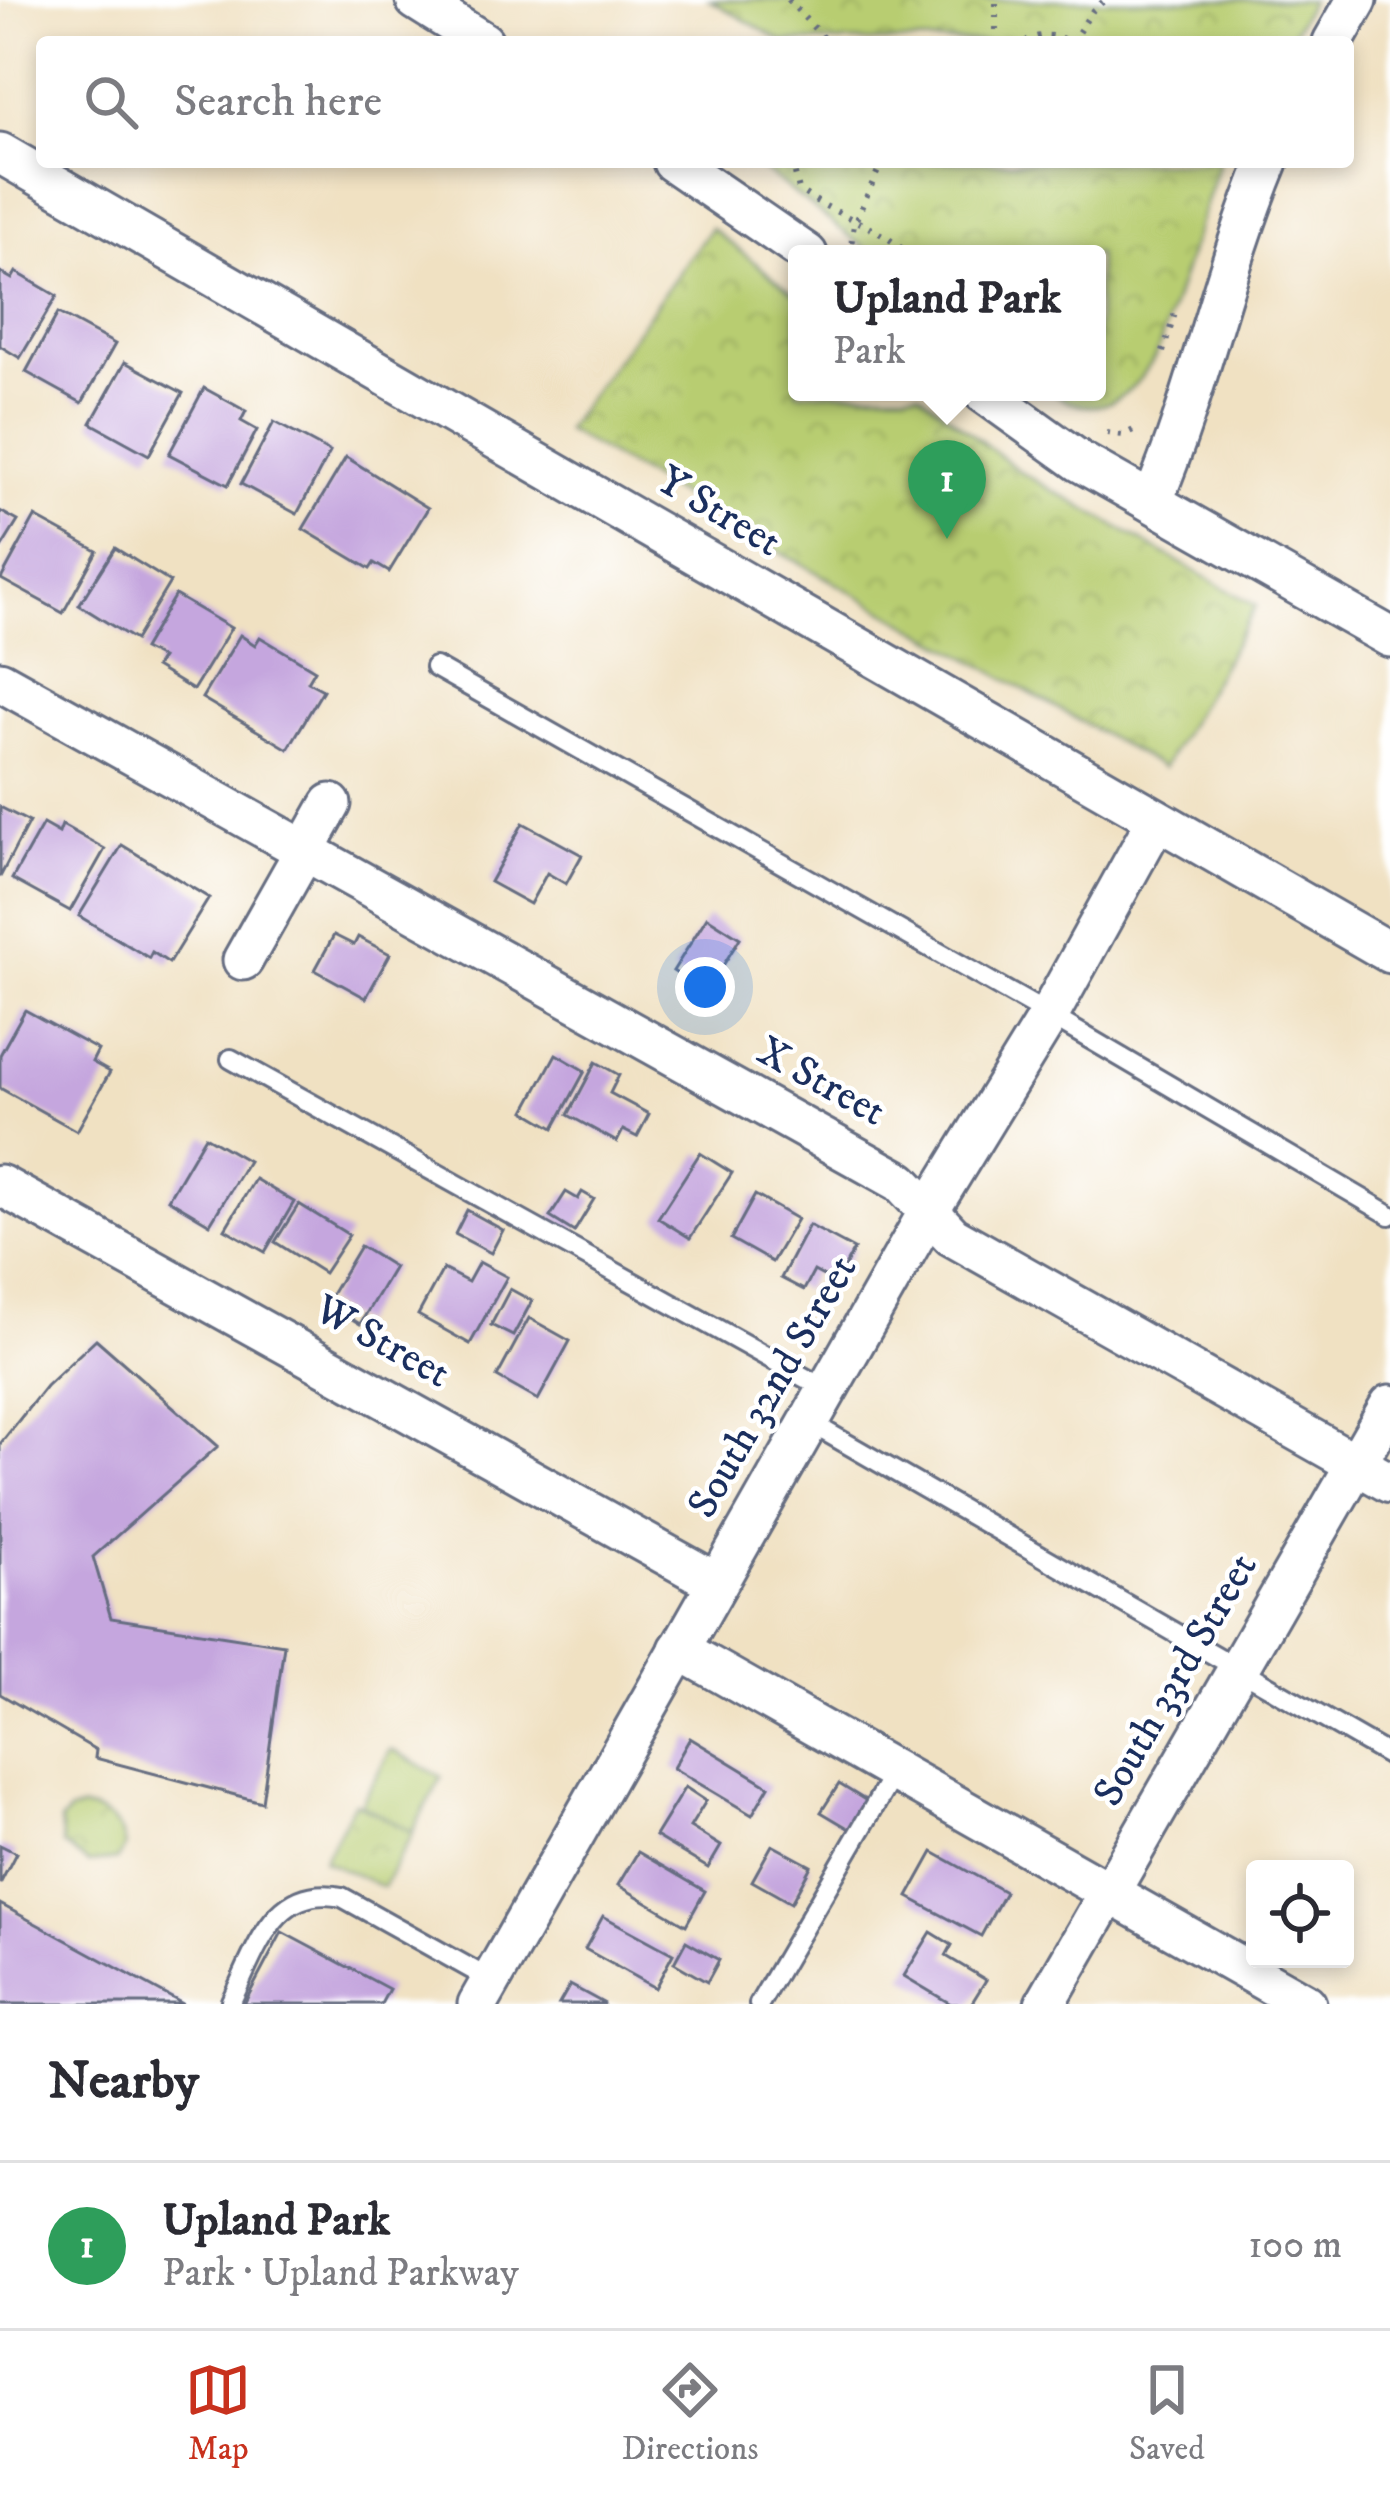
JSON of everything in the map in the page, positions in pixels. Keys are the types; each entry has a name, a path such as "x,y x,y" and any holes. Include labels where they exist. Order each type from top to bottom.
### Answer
{"street":[{"path":"416,0 473,36"},
{"path":"1336,36 1357,0"},
{"name":"Y Street","path":"0,153 1390,953"},
{"path":"682,168 793,245"},
{"path":"1152,502 1176,444 1266,168"},
{"path":"996,401 1079,461 1390,637"},
{"name":"X Street","path":"0,681 902,1181 952,1236 1373,1473"},
{"path":"243,960 331,805"},
{"name":"South 32nd Street","path":"484,1992 1156,821"},
{"name":"W Street","path":"0,1185 717,1583"},
{"name":"South 33rd Street","path":"1045,2004 1238,1669 1373,1473 1390,1405"},
{"path":"680,1649 1306,2004"}],"lane":[{"path":"435,667 1390,1215"},
{"path":"231,1059 818,1406 1238,1669 1390,1756"},
{"path":"759,2004 895,1771"},
{"path":"232,2000 273,1918 293,1902 318,1892 342,1897 484,1992"}],"path":[{"path":"788,0 821,36"},
{"path":"996,0 996,36"},
{"path":"1074,36 1105,0"},
{"path":"794,168 799,190 898,245"},
{"path":"851,245 854,224 879,168"},
{"path":"1162,356 1178,303"},
{"path":"1096,427 1123,434 1139,427 1150,411"}],"green space":[{"path":"710,0 1311,0 1290,36 773,36"},
{"path":"761,168 1217,168 1157,353 1126,392 1099,405 1067,401 1106,401 1106,245 861,245"},
{"path":"711,228 788,289 788,401 930,401 1019,471 1256,606 1163,768 565,430"},
{"path":"391,1749 442,1777 412,1832 361,1804"},
{"path":"355,1802 413,1833 383,1887 323,1860"},
{"path":"83,1808 105,1816 120,1831 125,1847 117,1860 88,1863 63,1845 60,1822"}],"building":[{"path":"0,272 12,279 16,272 57,296 20,358 0,346"},
{"path":"58,313 115,344 82,403 26,372"},
{"path":"125,362 183,393 149,455 91,423"},
{"path":"204,388 246,411 241,421 257,430 228,485 169,454"},
{"path":"274,422 330,452 297,514 241,484"},
{"path":"346,457 428,508 389,572 374,563 370,569 303,529"},
{"path":"0,511 18,521 0,550"},
{"path":"35,517 97,551 63,613 1,579"},
{"path":"115,548 170,582 135,640 79,605"},
{"path":"175,595 231,628 193,690 155,667 161,658 143,649"},
{"path":"240,635 255,645 260,637 315,670 308,682 323,690 288,749 202,698"},
{"path":"0,807 29,822 0,877"},
{"path":"523,823 582,855 566,884 547,873 530,904 490,882"},
{"path":"43,824 59,833 62,825 105,849 70,911 12,879"},
{"path":"122,845 209,898 169,963 152,952 149,958 79,916"},
{"path":"707,917 740,938 706,993 673,971"},
{"path":"334,935 354,945 358,937 390,954 366,998 315,970"},
{"path":"25,1010 98,1050 92,1062 110,1072 77,1131 0,1088 0,1055"},
{"path":"556,1054 585,1071 554,1128 525,1111"},
{"path":"596,1062 619,1075 610,1093 649,1114 637,1137 623,1130 617,1142 568,1115"},
{"path":"205,1136 248,1161 210,1224 168,1199"},
{"path":"700,1153 732,1173 690,1238 658,1218"},
{"path":"255,1179 294,1202 265,1252 225,1229"},
{"path":"566,1192 578,1199 582,1192 594,1199 574,1232 550,1217"},
{"path":"755,1195 797,1219 772,1262 731,1239"},
{"path":"299,1204 349,1235 324,1273 275,1242"},
{"path":"467,1210 503,1230 491,1253 455,1234"},
{"path":"809,1225 854,1249 836,1283 814,1271 804,1290 781,1278"},
{"path":"360,1246 394,1267 360,1324 326,1303"},
{"path":"479,1262 507,1277 470,1344 418,1315 443,1269 468,1282"},
{"path":"510,1289 532,1301 513,1336 491,1325"},
{"path":"529,1318 570,1341 538,1400 497,1377"},
{"path":"96,1339 218,1446 93,1557 111,1618 284,1645 262,1802 95,1758 96,1750 0,1694 0,1444 46,1386"},
{"path":"690,1738 769,1786 752,1815 673,1768"},
{"path":"839,1784 870,1803 853,1831 821,1812"},
{"path":"685,1787 706,1801 690,1827 721,1846 708,1868 655,1836"},
{"path":"0,1845 16,1853 0,1884"},
{"path":"772,1845 811,1866 791,1903 752,1881"},
{"path":"638,1852 705,1891 686,1925 618,1885"},
{"path":"933,1852 1005,1892 981,1936 908,1897"},
{"path":"0,1904 183,2004 0,2004"},
{"path":"603,1916 673,1954 655,1988 585,1949"},
{"path":"282,1932 389,1989 381,2004 244,2004"},
{"path":"931,1932 952,1945 946,1956 986,1980 971,2004 951,2004 904,1976"},
{"path":"686,1941 719,1960 707,1982 674,1963"},
{"path":"570,1985 605,2004 559,2004"}],"place":[{"name":"Upland Park","path":"947,539"}]}
